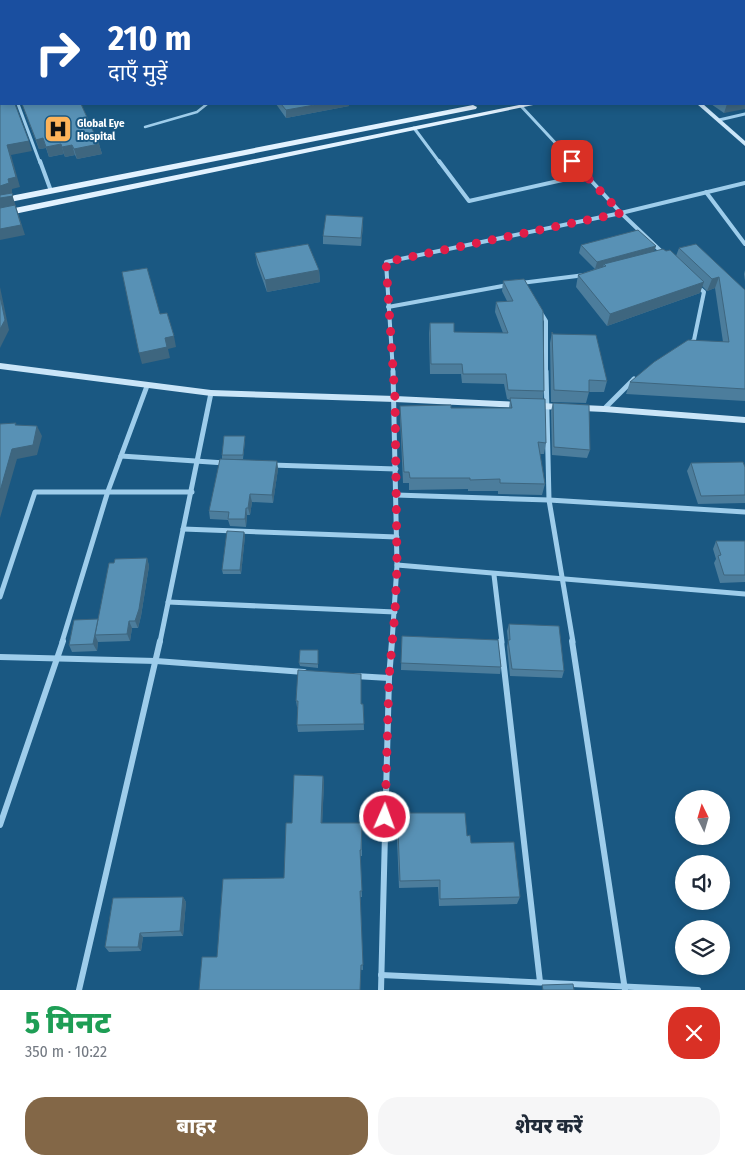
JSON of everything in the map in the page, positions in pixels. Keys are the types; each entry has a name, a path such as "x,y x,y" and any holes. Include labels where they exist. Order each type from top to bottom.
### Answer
{"main road":[{"path":"0,201 484,105"},
{"path":"0,214 527,105"}],"street":[{"path":"18,105 51,191"},
{"path":"701,105 745,144"},
{"path":"520,106 621,213 665,255 657,258"},
{"path":"718,120 745,114"},
{"path":"414,128 469,201 585,175"},
{"path":"380,990 389,678 397,565 395,399 386,262 621,213 745,183"},
{"path":"706,192 745,244"},
{"path":"388,307 524,282 588,274"},
{"path":"686,346 694,340 704,292 691,280"},
{"path":"524,282 528,290"},
{"path":"537,305 546,321 549,500 563,578 625,987"},
{"path":"0,366 211,393 546,406 745,420"},
{"path":"604,409 622,389 636,378"},
{"path":"0,825 57,660 108,491 147,386"},
{"path":"79,990 156,661 211,393"},
{"path":"122,456 227,463"},
{"path":"267,464 396,469"},
{"path":"0,597 35,492 192,492"},
{"path":"396,495 549,500 745,512"},
{"path":"184,529 397,537"},
{"path":"397,565 494,575 563,578 745,594"},
{"path":"494,575 540,982"},
{"path":"168,602 395,612"},
{"path":"0,657 57,660 156,661 311,672"},
{"path":"350,675 389,678"},
{"path":"381,975 698,990"}],"lane":[{"path":"145,127 197,112 206,105"}],"building":[{"path":"0,105 15,105 29,141 7,145 16,177 8,179 9,183 0,186"},
{"path":"22,105 81,105 99,144 74,149 72,145 62,147 61,144 46,147 43,138 36,140"},
{"path":"282,105 314,105 286,110"},
{"path":"12,193 13,196 0,198 0,195"},
{"path":"15,205 21,225 0,229 0,208"},
{"path":"326,215 363,217 361,238 323,236"},
{"path":"638,230 656,246 597,262 581,245"},
{"path":"308,244 319,270 265,280 255,253"},
{"path":"696,244 745,290 745,389 630,382 654,362 688,340 729,342 719,277 712,279 679,248"},
{"path":"663,249 666,251 670,250 704,282 610,314 578,275 606,266 604,264"},
{"path":"147,268 160,314 167,313 174,336 165,338 167,347 139,353 122,272"},
{"path":"524,279 543,311 544,391 508,390 506,374 463,374 462,364 431,364 430,323 454,323 454,332 508,333 496,302 513,301 503,281"},
{"path":"0,296 5,320 0,329"},
{"path":"552,332 553,334 596,335 607,381 589,380 589,392 554,390"},
{"path":"510,398 545,399 546,443 538,442 545,484 500,483 500,479 410,478 409,472 404,472 400,406 451,405 451,408 512,408"},
{"path":"553,403 589,405 590,450 554,447"},
{"path":"16,423 15,425 37,426 33,445 12,449 0,491 0,424"},
{"path":"224,436 245,436 243,455 222,455"},
{"path":"220,459 277,461 272,495 250,494 245,519 228,519 229,512 209,511"},
{"path":"743,462 745,467 745,495 701,496 691,463"},
{"path":"227,531 244,532 240,570 222,570"},
{"path":"716,541 745,541 745,575 724,575 718,556 721,555"},
{"path":"147,558 139,609 135,621 129,621 127,634 95,635 109,563 114,563 115,559"},
{"path":"98,619 93,644 69,645 74,620"},
{"path":"509,624 559,626 564,671 512,669 508,640 510,640"},
{"path":"402,636 498,640 501,667 401,663"},
{"path":"300,650 318,650 318,664 299,663"},
{"path":"298,670 361,674 361,704 363,704 364,724 297,725"},
{"path":"294,775 323,776 321,823 362,823 360,850 362,891 360,891 363,965 361,965 360,990 199,990 202,957 217,957 223,879 284,878 286,823 292,823"},
{"path":"399,813 465,813 467,836 470,835 471,843 514,842 520,897 440,899 440,880 400,881"},
{"path":"183,897 180,931 140,933 138,947 105,947 113,898"},
{"path":"573,984 574,990 543,990 542,985"}],"place":[{"name":"Global Eye Hospital","path":"58,129"}],"route":[{"path":"385,817 389,678 397,565 395,399 386,262 621,213 572,161"}]}
